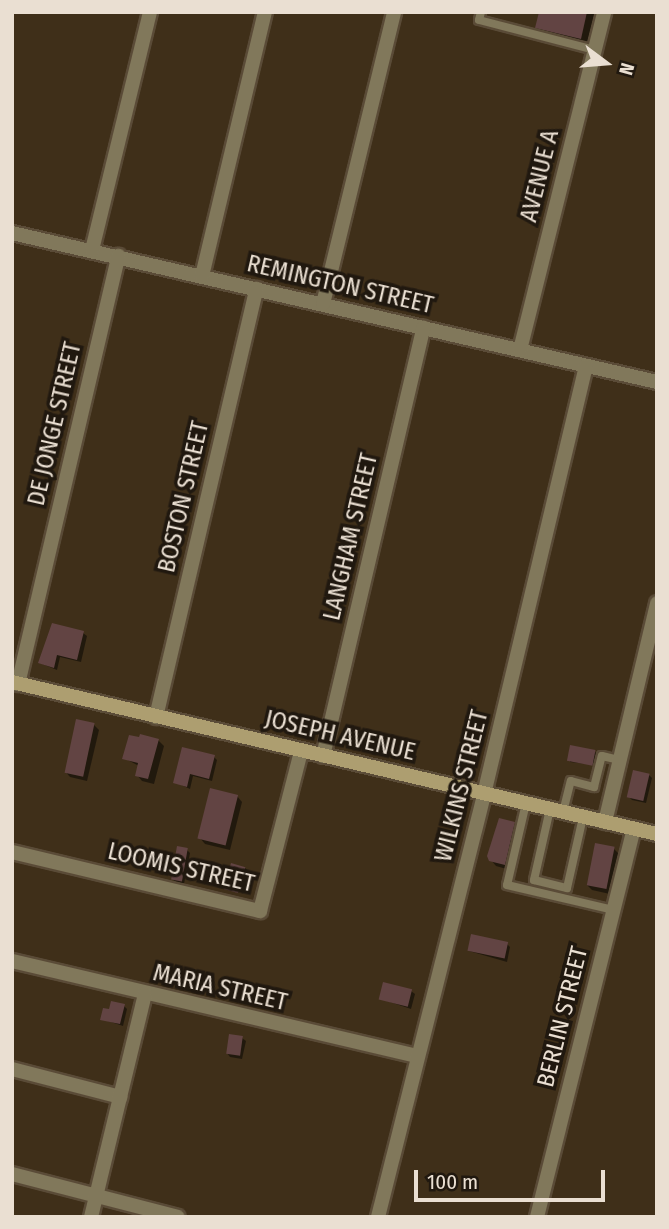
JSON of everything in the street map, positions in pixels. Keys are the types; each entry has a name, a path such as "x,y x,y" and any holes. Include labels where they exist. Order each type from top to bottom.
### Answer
{"main road":[{"name":"JOSEPH AVENUE","path":"15,683 657,834"}],"street":[{"path":"92,250 150,12"},
{"path":"202,276 265,12"},
{"path":"323,304 394,12"},
{"name":"AVENUE A","path":"520,350 604,12"},
{"name":"REMINGTON STREET","path":"12,233 586,366 656,378"},
{"name":"DE JONGE STREET","path":"15,683 118,257"},
{"name":"BOSTON STREET","path":"156,717 256,289"},
{"name":"LANGHAM STREET","path":"323,756 423,328"},
{"name":"WILKINS STREET","path":"378,1217 484,793 586,366"},
{"path":"605,822 657,603"},
{"name":"LOOMIS STREET","path":"12,852 260,911 301,751"},
{"name":"BERLIN STREET","path":"537,1217 634,829"},
{"name":"MARIA STREET","path":"12,961 417,1056"},
{"path":"91,1217 145,994"},
{"path":"12,1069 120,1097"},
{"path":"12,1174 178,1217"}],"lane":[{"path":"481,12 479,20 595,50"},
{"path":"583,817 567,888 534,880 556,810 571,781 594,787 602,756 619,760"},
{"path":"526,803 507,885 614,910"}],"building":[{"path":"539,12 587,12 581,39 535,28"},
{"path":"52,623 84,631 77,660 57,655 54,668 38,663"},
{"path":"76,719 95,723 83,777 65,773"},
{"path":"140,734 159,739 148,779 135,776 138,763 122,759 129,735 139,737"},
{"path":"570,745 596,750 592,766 567,761"},
{"path":"182,747 215,755 209,779 190,774 187,787 173,783"},
{"path":"633,770 650,774 643,801 627,797"},
{"path":"210,788 238,795 226,845 197,838"},
{"path":"499,818 515,822 505,865 489,861 487,856"},
{"path":"595,843 615,847 606,889 587,885"},
{"path":"177,846 188,848 182,881 171,879"},
{"path":"231,863 245,867 238,893 224,889"},
{"path":"471,934 508,942 505,959 467,951"},
{"path":"383,982 412,989 408,1007 379,999"},
{"path":"111,1001 125,1004 120,1024 100,1020 103,1008 109,1009"},
{"path":"229,1034 243,1036 240,1056 226,1054"}]}
